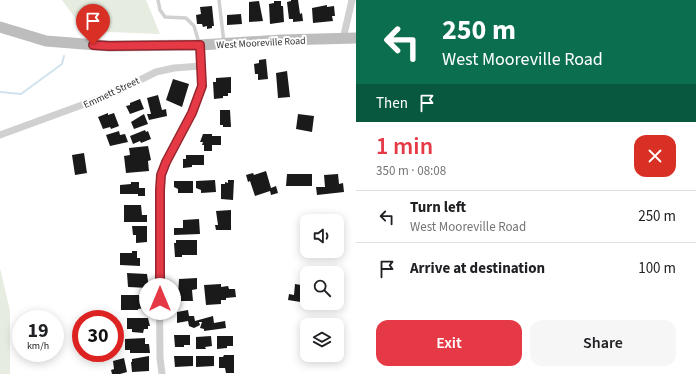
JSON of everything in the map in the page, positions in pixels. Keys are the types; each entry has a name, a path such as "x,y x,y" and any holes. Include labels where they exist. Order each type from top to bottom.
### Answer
{"main road":[{"name":"West Mooreville Road","path":"0,27 46,41 109,46 200,45 282,40 356,38"}],"street":[{"path":"343,39 352,0"},
{"path":"162,374 160,358 159,256 161,226 161,175 166,162 195,107 202,86 200,45"},
{"name":"Emmett Street","path":"0,135 112,94 156,72 174,68 201,66"}],"lane":[{"path":"158,0 160,10 165,17 186,18 194,26 200,45"},
{"path":"219,0 224,44"}],"shaded area":[{"path":"62,0 146,0 160,34 85,31"},
{"path":"0,268 10,311 10,374 0,374"}],"building":[{"path":"291,0 298,0 300,14 302,13 303,21 293,22 293,19 289,19 287,2"},
{"path":"259,1 263,21 249,22 249,2"},
{"path":"274,1 281,1 281,6 283,6 284,22 270,24 269,4 274,3"},
{"path":"327,5 327,7 334,6 335,16 332,16 333,21 313,23 312,8"},
{"path":"212,6 214,26 207,29 207,26 203,27 202,24 197,24 196,15 201,14 200,7"},
{"path":"241,14 242,24 227,25 227,15"},
{"path":"266,59 268,79 258,80 258,74 255,74 254,64 259,63 259,60"},
{"path":"287,71 290,97 278,98 276,73"},
{"path":"231,77 231,93 228,93 228,96 223,96 223,98 214,99 213,82 216,82 216,78"},
{"path":"173,79 189,84 182,107 166,100"},
{"path":"158,95 162,110 166,109 167,116 149,120 147,114 151,114 147,98"},
{"path":"140,99 144,109 130,114 126,106"},
{"path":"220,110 230,110 231,127 223,127 223,125 220,125"},
{"path":"108,113 108,115 114,113 119,126 111,129 110,127 103,129 98,117"},
{"path":"144,114 148,124 134,129 131,122"},
{"path":"298,114 314,116 312,132 296,129"},
{"path":"145,130 146,132 148,131 151,139 133,144 130,136"},
{"path":"119,131 120,135 125,134 128,142 110,146 106,135"},
{"path":"203,134 221,136 221,145 212,145 212,151 204,151 204,145 202,145 203,142 200,142"},
{"path":"148,146 151,160 148,161 149,171 126,173 124,156 130,155 129,148"},
{"path":"84,153 87,173 75,175 72,155"},
{"path":"186,155 204,155 204,165 192,165 192,167 183,168 183,159 186,159"},
{"path":"266,171 271,188 276,186 278,193 271,195 270,191 255,196 250,181 248,182 246,175 253,173 254,175"},
{"path":"287,174 312,174 312,186 286,186"},
{"path":"338,174 339,184 343,183 344,192 317,195 316,187 325,187 324,175"},
{"path":"215,180 216,192 201,193 201,190 196,188 196,181"},
{"path":"228,180 234,180 233,200 221,199 221,184 225,184 225,182 228,183"},
{"path":"174,181 193,181 193,193 178,193 178,189 174,187"},
{"path":"131,182 139,182 139,188 145,188 145,196 138,196 138,194 120,194 120,185 131,184"},
{"path":"124,205 141,205 142,215 147,215 147,222 124,222"},
{"path":"231,210 231,230 216,230 215,225 218,225 216,211"},
{"path":"199,219 200,234 174,235 174,228 183,228 183,220"},
{"path":"132,226 147,226 147,242 136,243 136,235 133,235"},
{"path":"176,240 197,240 197,255 182,255 182,257 175,257 174,243 176,243"},
{"path":"132,251 137,251 137,258 140,258 140,266 120,265 120,253 132,253"},
{"path":"127,273 147,274 149,288 128,287"},
{"path":"197,278 197,289 192,290 193,301 181,301 181,296 178,296 179,279"},
{"path":"221,284 221,287 228,286 229,289 235,289 236,297 221,300 221,304 206,305 204,285"},
{"path":"295,284 300,285 300,302 288,300 289,294 294,295"},
{"path":"121,295 139,295 139,297 143,297 144,308 138,310 121,310"},
{"path":"188,310 189,316 194,316 195,321 213,316 214,323 225,321 226,328 204,331 204,329 200,328 202,322 199,322 200,325 194,328 189,326 188,321 177,323 177,312"},
{"path":"127,318 148,318 150,326 148,326 148,329 144,329 143,333 132,332 132,329 127,329"},
{"path":"174,335 190,335 190,345 175,347"},
{"path":"211,336 212,346 205,347 206,349 196,349 196,337"},
{"path":"217,336 233,336 233,346 217,349"},
{"path":"145,338 145,344 149,344 150,353 130,353 130,350 125,350 125,339"},
{"path":"224,355 234,355 234,373 226,373 225,368 219,368 219,357 223,357"},
{"path":"149,356 149,371 132,372 132,359"},
{"path":"174,356 193,356 193,366 175,367"},
{"path":"196,356 214,356 214,366 196,367"},
{"path":"124,358 127,372 112,374 111,370 114,369 113,362 124,362"}],"waterway":[{"path":"0,92 21,94 62,64 64,56"}],"route":[{"path":"93,45 200,45 202,86 192,113 166,162 161,175 161,226 159,241 160,299"}]}
